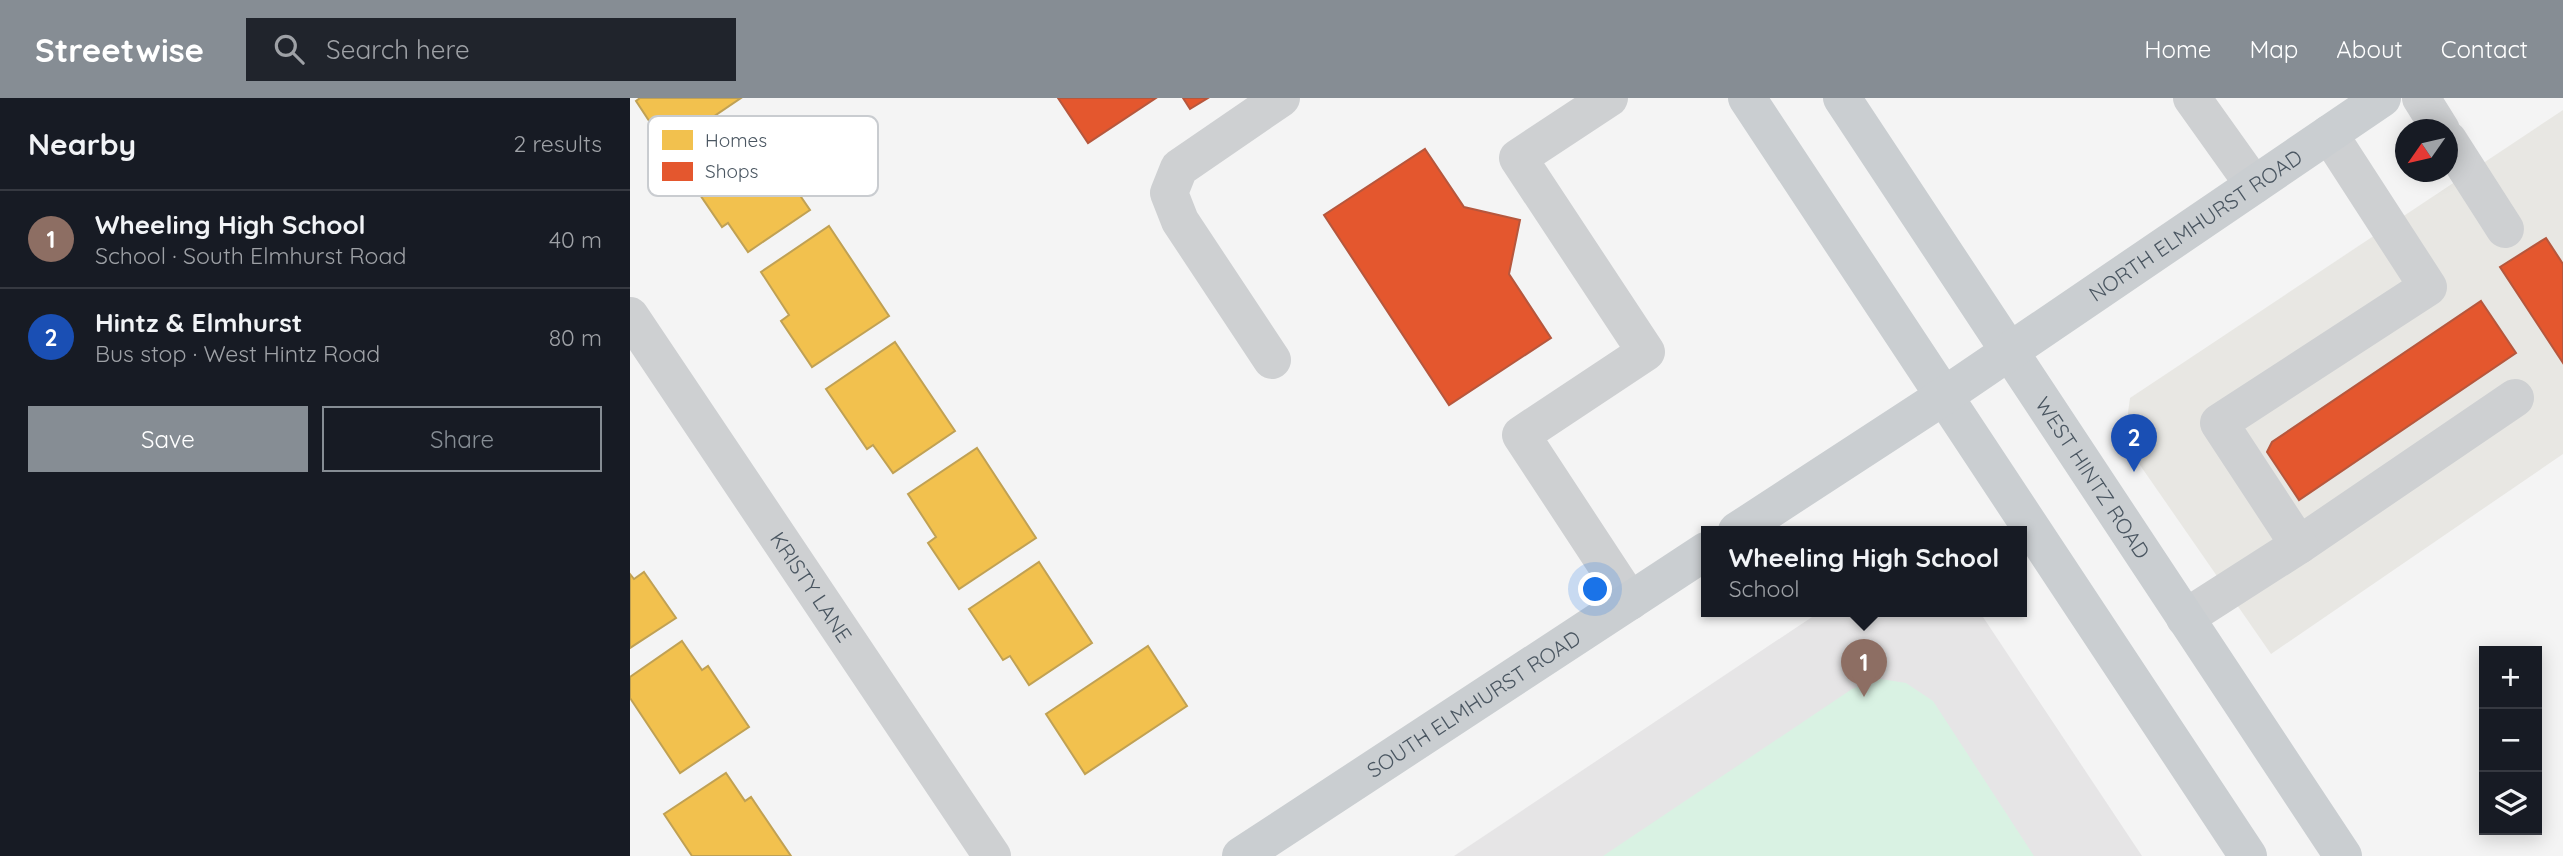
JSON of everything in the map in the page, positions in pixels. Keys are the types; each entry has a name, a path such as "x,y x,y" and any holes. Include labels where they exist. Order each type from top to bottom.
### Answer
{"main road":[{"path":"1746,98 2248,856"},
{"name":"WEST HINTZ ROAD","path":"1842,98 2343,856"},
{"name":"NORTH ELMHURST ROAD","path":"2009,351 2254,185 2338,117 2382,98"},
{"path":"1745,526 2009,351"},
{"name":"SOUTH ELMHURST ROAD","path":"1241,856 1701,554"}],"street":[{"path":"1272,360 1180,221 1169,193 1179,168 1281,98"},
{"path":"1609,98 1518,158 1647,352 1521,435 1630,601"},
{"path":"2192,98 2254,185"},
{"path":"2421,98 2434,119"},
{"path":"2299,545 2219,423 2428,288 2338,117"},
{"path":"2458,156 2505,229"},
{"name":"KRISTY LANE","path":"630,316 992,856"},
{"path":"2185,618 2299,545 2515,398"}],"shaded area":[{"path":"2563,110 2563,454 2271,654 2124,442 2130,398"},
{"path":"1812,617 1983,617 2142,856 1454,856"}],"green space":[{"path":"1881,679 1906,683 1933,701 2034,856 1603,856 1852,689"}],"building: Homes":[{"path":"640,98 741,98 714,116 648,116 648,119 636,101"},
{"path":"701,196 800,196 810,210 748,252 728,223 722,227"},
{"path":"829,226 889,316 812,367 781,321 789,315 761,272"},
{"path":"895,342 955,431 893,473 873,445 867,449 826,389"},
{"path":"977,448 1036,538 959,589 928,543 936,537 908,494"},
{"path":"1039,562 1092,643 1029,685 1010,656 1003,660 969,609"},
{"path":"644,572 676,618 630,648 630,574 634,579"},
{"path":"682,641 702,670 708,666 749,727 680,773 630,698 630,677"},
{"path":"1148,646 1187,706 1085,774 1046,714"},
{"path":"726,773 745,801 751,797 791,856 692,856 664,814"}],"building: Shops":[{"path":"1058,98 1156,98 1088,143"},
{"path":"1183,98 1208,98 1190,109"},
{"path":"1425,149 1464,207 1520,220 1509,274 1551,338 1449,405 1324,215"},
{"path":"2546,238 2563,264 2563,363 2500,267"},
{"path":"2481,301 2516,353 2299,500 2267,452 2272,442"}],"place":[{"name":"Hintz & Elmhurst","path":"2134,472"},
{"name":"Wheeling High School","path":"1864,697"}]}
